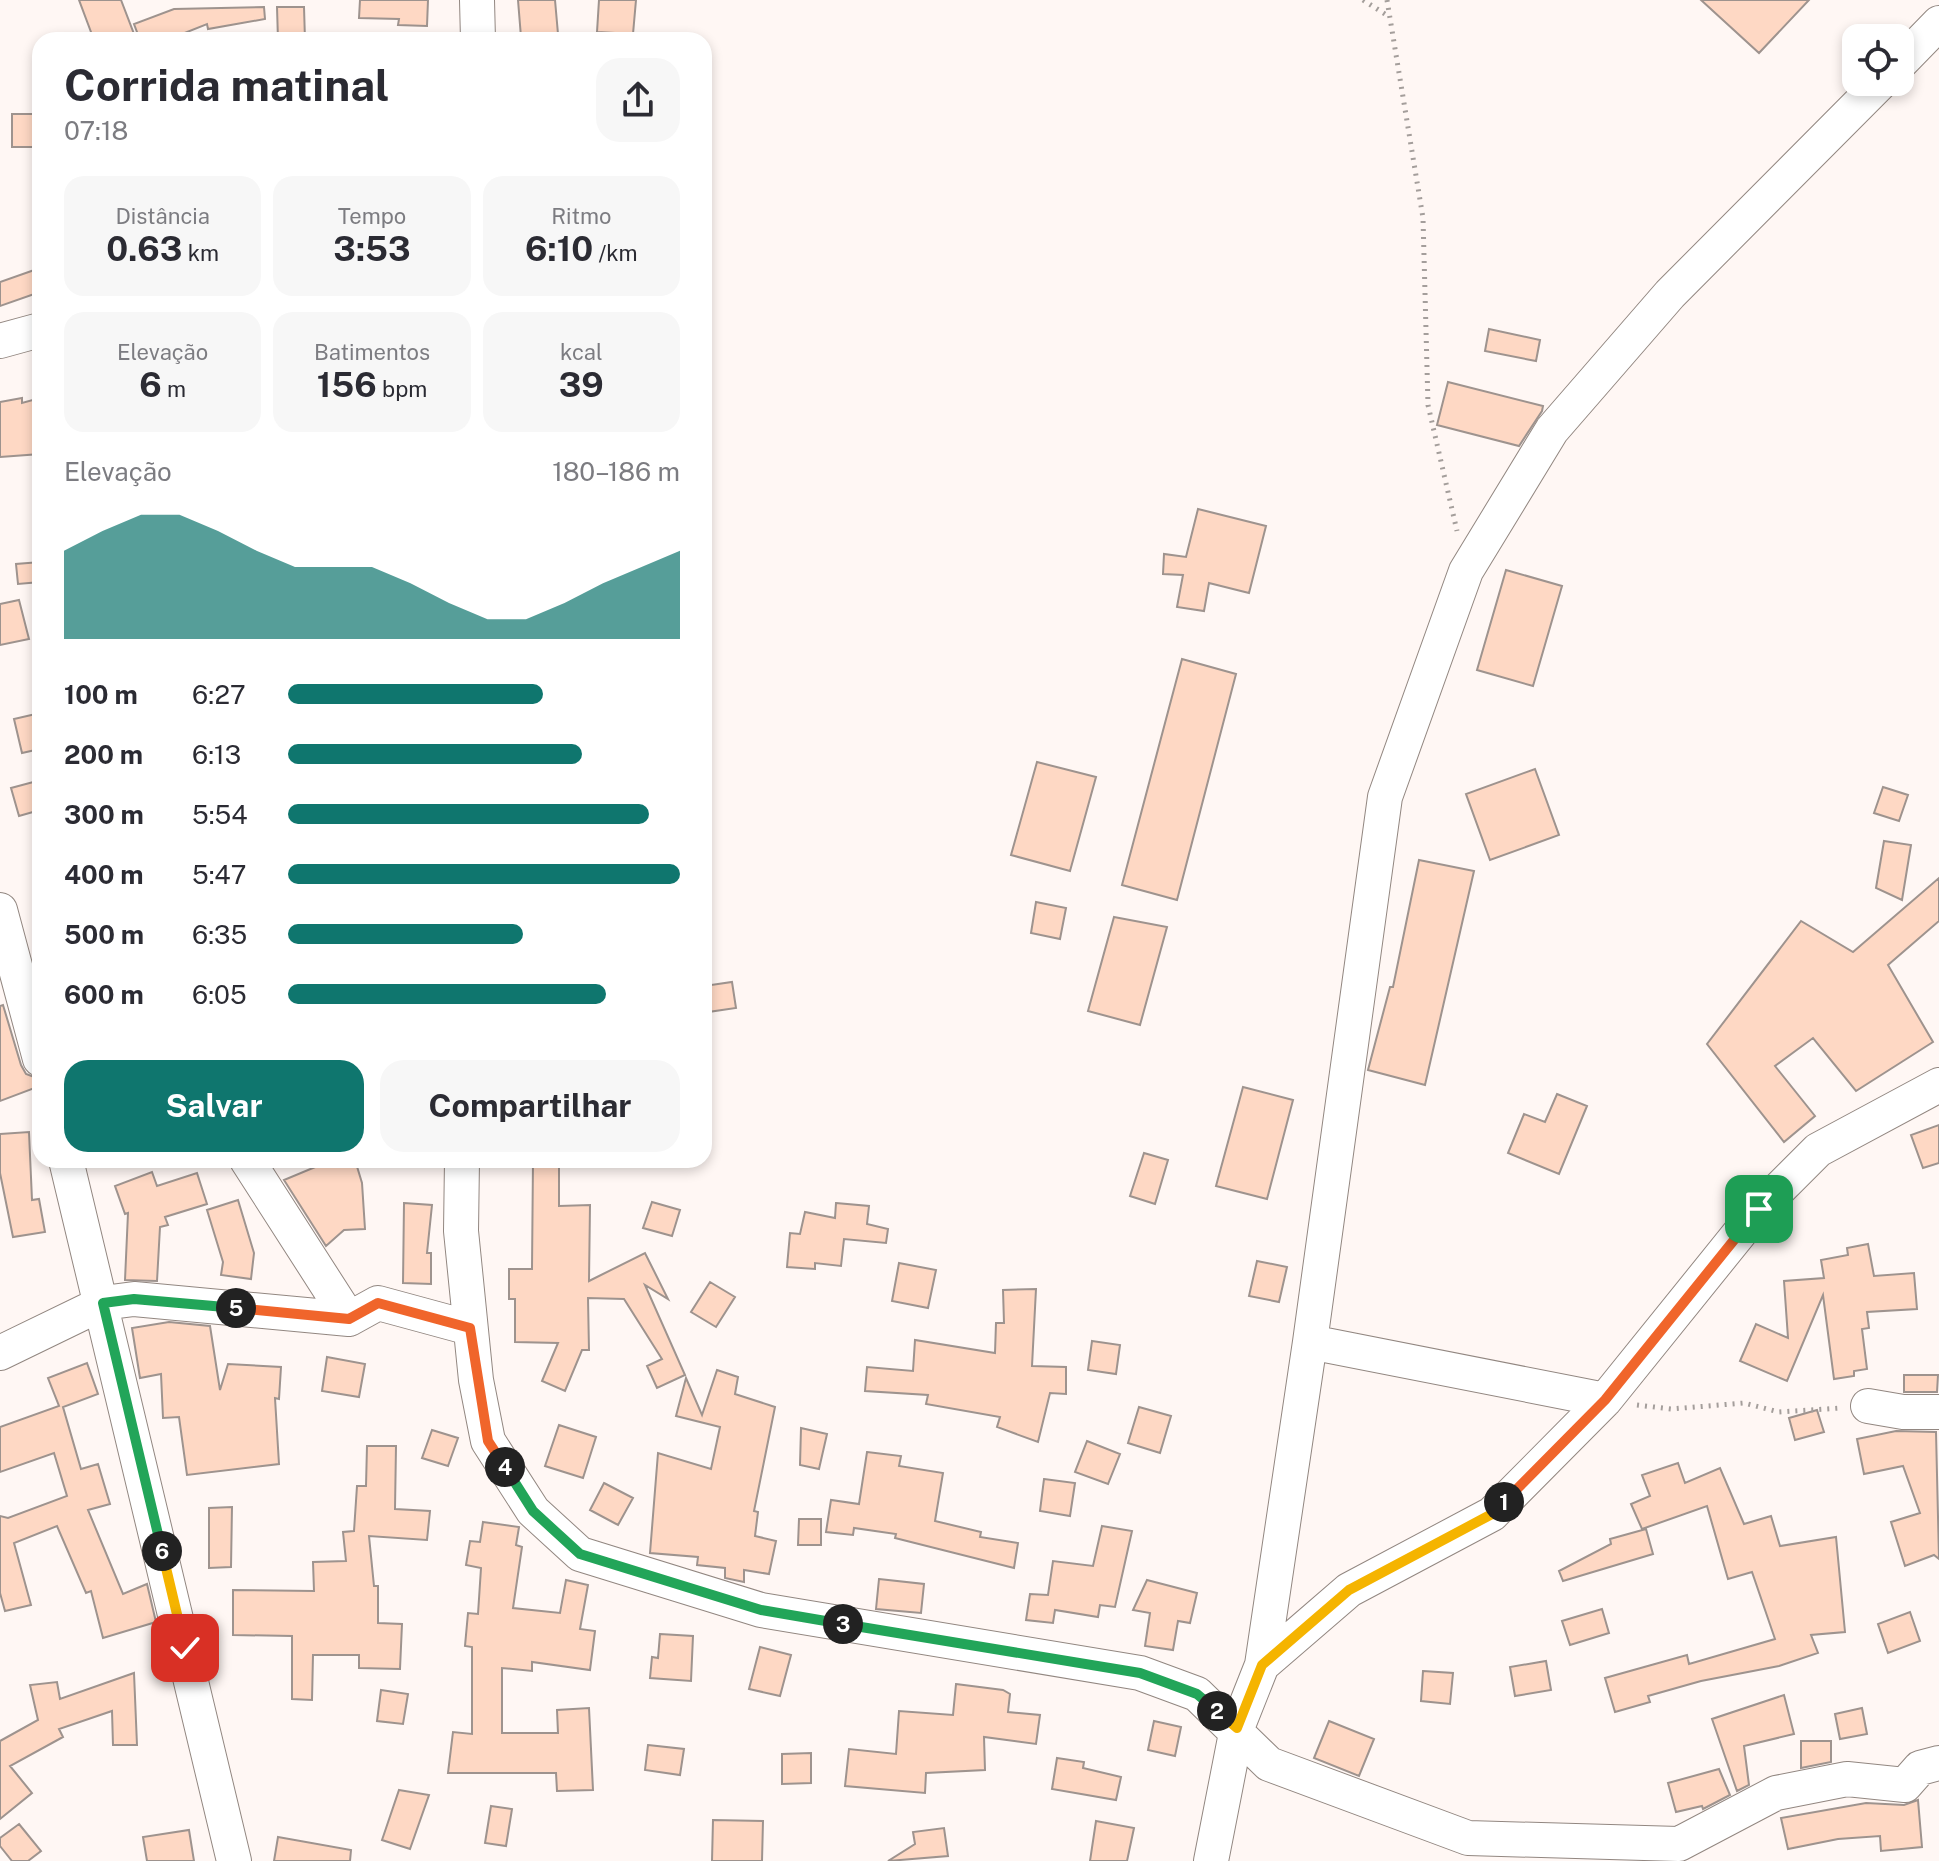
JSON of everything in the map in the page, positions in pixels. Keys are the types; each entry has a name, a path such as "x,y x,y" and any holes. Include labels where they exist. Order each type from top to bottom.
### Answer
{"street":[{"path":"477,0 478,32"},
{"path":"1914,49 1939,23"},
{"path":"1211,1861 1237,1728 1262,1665 1385,797 1466,571 1552,430 1670,294 1867,96"},
{"path":"0,341 32,332"},
{"path":"0,910 32,1029"},
{"path":"1262,1665 1349,1590 1492,1514 1605,1400 1759,1209 1818,1150 1939,1085"},
{"path":"68,1168 103,1303 234,1861"},
{"path":"252,1168 349,1319"},
{"path":"462,1168 461,1231 470,1328 488,1441 533,1511 580,1554 761,1610 1140,1673 1197,1694 1237,1728 1269,1764 1468,1838 1679,1844 1776,1793 1847,1779 1905,1785 1920,1768 1939,1763"},
{"path":"0,1353 103,1303 134,1299 349,1319 378,1303 470,1328"},
{"path":"1310,1342 1605,1400"},
{"path":"1868,1406 1903,1412 1939,1412"}],"path":[{"path":"1363,0 1389,17"},
{"path":"1387,0 1423,218 1428,405 1466,571"},
{"path":"1605,1400 1671,1409 1744,1403 1779,1412 1868,1406"}],"building":[{"path":"79,0 121,0 133,32 91,32"},
{"path":"360,0 428,0 427,26 398,25 399,19 359,18"},
{"path":"518,0 555,0 558,32 521,32"},
{"path":"599,0 636,0 633,32 597,32"},
{"path":"1701,0 1809,0 1759,53"},
{"path":"264,7 265,19 208,29 207,24 187,32 137,32 134,24 174,9"},
{"path":"277,7 304,7 305,32 278,32"},
{"path":"12,114 32,114 32,147 12,147"},
{"path":"32,271 32,295 0,306 0,282"},
{"path":"1489,329 1540,340 1536,361 1485,351"},
{"path":"1448,382 1543,406 1542,411 1519,446 1437,425"},
{"path":"22,398 22,403 32,400 32,455 0,457 0,402"},
{"path":"1198,509 1266,526 1249,593 1209,583 1204,611 1177,607 1183,575 1163,574 1164,554 1186,557"},
{"path":"32,563 32,583 18,584 16,564"},
{"path":"1506,570 1562,586 1533,686 1477,670"},
{"path":"19,600 29,639 0,645 0,604"},
{"path":"1182,659 1236,674 1177,900 1122,885"},
{"path":"32,715 32,751 22,753 14,719"},
{"path":"1037,762 1096,777 1070,871 1011,855"},
{"path":"1535,769 1559,835 1490,860 1466,794"},
{"path":"32,782 32,812 19,816 11,788"},
{"path":"1883,787 1908,795 1899,821 1874,813"},
{"path":"1884,841 1911,845 1902,900 1876,888"},
{"path":"1419,860 1474,871 1425,1085 1368,1070 1390,987 1393,987"},
{"path":"1939,878 1939,921 1888,965 1933,1042 1856,1091 1813,1038 1775,1066 1815,1116 1784,1142 1707,1044 1801,921 1853,952"},
{"path":"1036,902 1066,908 1060,939 1031,933"},
{"path":"1114,917 1167,927 1140,1025 1088,1011"},
{"path":"732,982 736,1008 712,1011 712,985"},
{"path":"3,1005 21,1065 26,1074 32,1076 32,1089 0,1101 0,1006"},
{"path":"1243,1087 1293,1100 1267,1199 1216,1186"},
{"path":"1557,1094 1587,1106 1559,1174 1508,1153 1524,1114 1545,1122"},
{"path":"1939,1125 1939,1163 1923,1168 1911,1135"},
{"path":"29,1132 32,1200 39,1199 45,1232 13,1237 0,1173 0,1134"},
{"path":"1144,1153 1168,1160 1155,1204 1130,1196"},
{"path":"313,1168 357,1168 362,1183 365,1229 344,1230 326,1246 284,1180"},
{"path":"533,1168 559,1168 559,1206 590,1205 589,1281 645,1253 668,1299 645,1285 685,1375 657,1388 647,1366 662,1359 624,1299 588,1298 589,1350 582,1350 565,1391 542,1381 558,1343 515,1342 515,1299 509,1299 509,1269 532,1269"},
{"path":"152,1172 157,1186 197,1173 207,1204 165,1217 168,1225 160,1227 157,1281 125,1280 128,1213 125,1214 115,1186"},
{"path":"238,1200 254,1253 251,1279 221,1275 223,1262 207,1210"},
{"path":"652,1202 680,1210 672,1236 643,1228"},
{"path":"404,1203 432,1205 427,1253 431,1253 431,1284 403,1283"},
{"path":"836,1203 869,1206 867,1224 888,1229 886,1243 844,1239 841,1266 815,1263 815,1269 787,1267 790,1233 800,1234 805,1212 835,1218"},
{"path":"1868,1244 1874,1276 1914,1273 1917,1309 1867,1312 1869,1328 1862,1329 1867,1369 1854,1371 1854,1376 1834,1379 1823,1295 1787,1381 1740,1361 1756,1324 1788,1338 1784,1281 1824,1278 1821,1260 1848,1255 1847,1248"},
{"path":"1257,1261 1287,1267 1279,1302 1249,1296"},
{"path":"899,1263 936,1270 928,1308 892,1301"},
{"path":"710,1282 735,1297 716,1327 691,1312"},
{"path":"1036,1289 1032,1366 1066,1367 1066,1394 1050,1393 1038,1442 997,1427 1000,1417 926,1404 928,1395 865,1391 867,1367 913,1371 915,1340 995,1353 996,1323 1004,1323 1003,1290"},
{"path":"169,1322 210,1326 220,1390 228,1364 281,1367 279,1399 275,1398 279,1464 187,1475 179,1417 163,1418 161,1374 140,1378 132,1328"},
{"path":"1092,1341 1120,1345 1116,1374 1088,1370"},
{"path":"327,1357 365,1364 359,1397 322,1391"},
{"path":"87,1363 98,1394 63,1407 81,1469 98,1464 110,1504 88,1510 123,1594 147,1584 156,1622 103,1638 91,1591 86,1593 57,1526 14,1543 31,1605 5,1611 0,1593 0,1516 8,1518 67,1496 54,1453 0,1472 0,1427 59,1406 48,1378"},
{"path":"717,1370 738,1377 735,1394 775,1407 754,1511 758,1512 755,1536 776,1541 769,1574 744,1570 744,1582 725,1578 725,1568 697,1565 698,1557 650,1553 658,1453 711,1469 720,1427 676,1416 686,1378 702,1415"},
{"path":"1904,1375 1938,1375 1937,1392 1904,1392"},
{"path":"1139,1407 1171,1416 1160,1453 1128,1443"},
{"path":"1817,1410 1824,1432 1795,1440 1789,1418"},
{"path":"559,1425 596,1437 583,1478 545,1466"},
{"path":"801,1428 827,1434 819,1469 800,1465"},
{"path":"432,1430 458,1438 448,1466 422,1458"},
{"path":"1896,1431 1936,1432 1939,1559 1934,1555 1905,1566 1891,1522 1920,1513 1903,1466 1864,1474 1857,1439"},
{"path":"1087,1441 1120,1454 1108,1484 1075,1472"},
{"path":"367,1446 396,1446 395,1509 430,1511 427,1540 369,1536 374,1586 378,1586 378,1623 402,1624 400,1669 359,1668 359,1655 313,1655 312,1700 292,1699 292,1636 233,1635 233,1590 314,1591 313,1562 346,1561 343,1532 354,1531 357,1486 366,1486"},
{"path":"867,1452 901,1456 899,1466 943,1473 935,1521 981,1532 980,1537 1018,1543 1014,1568 895,1538 896,1534 854,1528 853,1535 826,1532 831,1500 859,1504"},
{"path":"1678,1463 1685,1483 1720,1468 1744,1524 1771,1516 1780,1546 1836,1537 1845,1632 1811,1635 1818,1653 1779,1666 1701,1681 1648,1696 1650,1702 1615,1712 1605,1678 1687,1655 1689,1664 1775,1639 1752,1572 1728,1579 1707,1506 1642,1529 1631,1504 1650,1496 1642,1475"},
{"path":"1044,1479 1075,1483 1070,1516 1040,1511"},
{"path":"604,1483 633,1498 618,1525 590,1510"},
{"path":"232,1507 231,1567 209,1568 209,1508"},
{"path":"799,1519 821,1519 821,1545 798,1545"},
{"path":"483,1522 519,1527 516,1545 522,1547 513,1608 560,1613 566,1580 588,1585 580,1629 595,1631 590,1670 532,1662 532,1671 502,1668 502,1733 558,1733 557,1710 589,1708 593,1790 557,1791 556,1773 448,1773 453,1732 472,1734 472,1647 465,1646 468,1613 478,1614 481,1568 466,1565 470,1541 480,1542"},
{"path":"1102,1526 1132,1531 1115,1607 1100,1605 1098,1617 1055,1610 1053,1623 1026,1620 1030,1594 1048,1595 1053,1561 1093,1566"},
{"path":"1646,1529 1653,1554 1563,1581 1559,1571 1611,1544 1610,1539"},
{"path":"879,1579 924,1584 921,1613 876,1609"},
{"path":"1147,1580 1197,1593 1190,1623 1178,1621 1173,1650 1145,1646 1150,1613 1133,1610"},
{"path":"1602,1609 1609,1633 1570,1645 1562,1621"},
{"path":"1910,1612 1920,1641 1888,1653 1878,1624"},
{"path":"660,1634 693,1636 691,1681 650,1678 652,1657 658,1658"},
{"path":"760,1647 791,1655 780,1696 749,1689"},
{"path":"1546,1661 1551,1690 1515,1696 1510,1667"},
{"path":"1423,1671 1453,1673 1450,1704 1421,1701"},
{"path":"134,1673 137,1745 113,1745 112,1711 59,1729 63,1737 10,1766 32,1793 0,1819 0,1741 38,1720 30,1685 57,1682 60,1699"},
{"path":"956,1684 1003,1690 1010,1694 1008,1712 1040,1715 1036,1744 984,1737 985,1770 926,1773 925,1793 845,1786 849,1749 896,1754 899,1711 953,1715"},
{"path":"381,1690 408,1694 403,1724 377,1721"},
{"path":"1784,1695 1794,1734 1744,1746 1749,1785 1737,1791 1712,1719"},
{"path":"1862,1708 1867,1734 1840,1739 1835,1714"},
{"path":"1154,1721 1181,1727 1175,1756 1148,1750"},
{"path":"1329,1721 1374,1739 1359,1776 1314,1758"},
{"path":"1801,1741 1831,1741 1831,1762 1801,1768"},
{"path":"648,1745 684,1749 680,1775 645,1770"},
{"path":"811,1753 811,1783 782,1784 782,1754"},
{"path":"1057,1758 1084,1762 1083,1768 1121,1777 1116,1800 1052,1789"},
{"path":"1719,1769 1730,1795 1703,1809 1702,1806 1676,1812 1668,1783"},
{"path":"399,1790 429,1795 410,1849 382,1840"},
{"path":"1918,1800 1922,1847 1881,1851 1880,1836 1838,1839 1788,1849 1781,1818 1866,1803 1904,1805"},
{"path":"491,1806 512,1809 506,1846 485,1843"},
{"path":"713,1820 763,1821 762,1861 712,1861"},
{"path":"1096,1821 1134,1828 1127,1861 1090,1861"},
{"path":"19,1824 41,1851 28,1861 12,1861 0,1846 0,1838"},
{"path":"944,1828 948,1856 888,1861 915,1844 913,1832"},
{"path":"189,1830 194,1861 147,1861 143,1837"},
{"path":"278,1837 351,1850 350,1861 274,1861"}],"route":[{"path":"185,1648 103,1303 134,1299 349,1319 378,1303 470,1328 488,1441 533,1511 580,1554 761,1610 1140,1673 1197,1694 1237,1728 1262,1665 1349,1590 1492,1514 1605,1400 1759,1209"}]}
